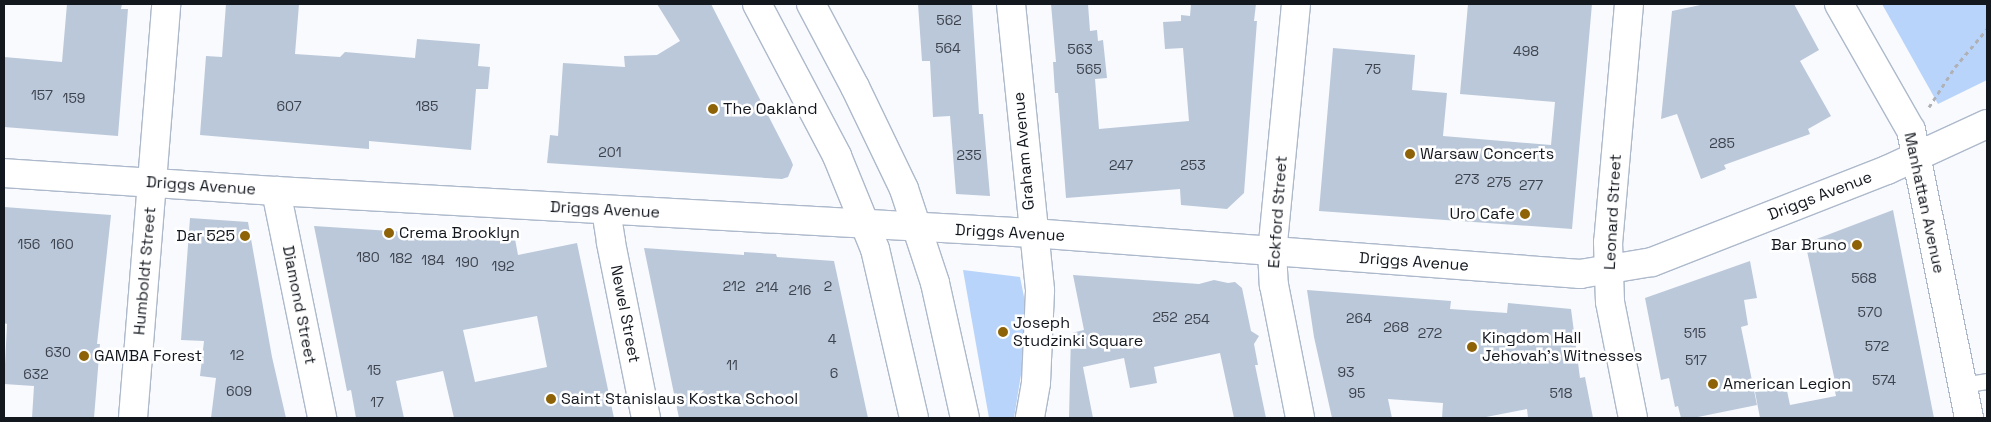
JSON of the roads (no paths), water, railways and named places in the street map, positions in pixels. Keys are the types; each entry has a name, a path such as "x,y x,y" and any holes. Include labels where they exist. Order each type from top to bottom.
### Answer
{"street":[{"name":"Humboldt Street","path":"133,418 166,4"},
{"path":"757,4 838,156 875,249 914,418"},
{"path":"811,4 855,88 904,189 935,283 965,418"},
{"name":"Graham Avenue","path":"1011,4 1032,233 1040,291 1036,383 1030,418"},
{"name":"Eckford Street","path":"1296,4 1272,251 1274,285 1300,418"},
{"name":"Leonard Street","path":"1629,4 1608,242 1610,302 1634,418"},
{"name":"Manhattan Avenue","path":"1839,4 1911,130 1974,383 1969,418"},
{"name":"Driggs Avenue","path":"4,173 276,191 1032,233 1580,274 1652,262 1917,157 1987,124"},
{"name":"Diamond Street","path":"276,191 322,418"},
{"name":"Newel Street","path":"606,210 646,418"}],"place":[{"name":"The Oakland","path":"713,109"},
{"name":"Warsaw Concerts","path":"1410,154"},
{"name":"Uro Cafe","path":"1525,214"},
{"name":"Crema Brooklyn","path":"389,233"},
{"name":"Dar 525","path":"245,236"},
{"name":"Bar Bruno","path":"1857,245"},
{"name":"Joseph Studzinki Square","path":"1003,332"},
{"name":"Kingdom Hall Jehovah's Witnesses","path":"1472,347"},
{"name":"GAMBA Forest","path":"84,356"},
{"name":"American Legion","path":"1713,384"},
{"name":"Saint Stanislaus Kostka School","path":"551,399"}]}
